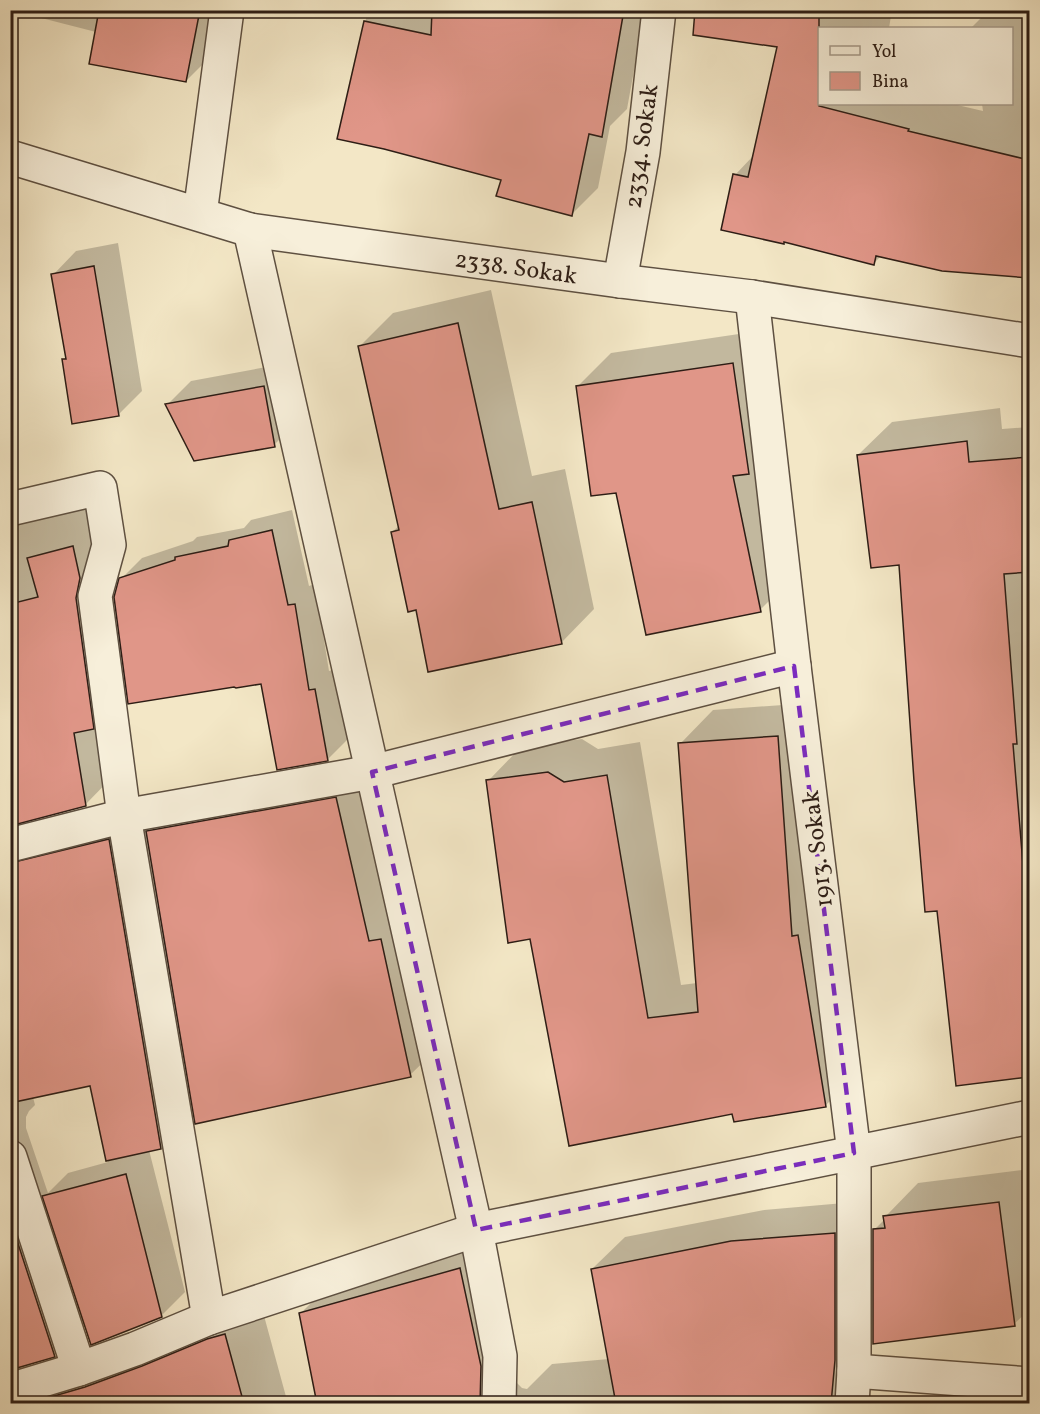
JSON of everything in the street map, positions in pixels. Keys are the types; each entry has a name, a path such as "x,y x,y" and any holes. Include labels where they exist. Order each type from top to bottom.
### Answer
{"street":[{"path":"200,214 227,10"},
{"name":"2334. Sokak","path":"620,281 643,152 658,10"},
{"name":"2338. Sokak","path":"11,158 250,230 752,297 1029,341"},
{"path":"250,230 476,1230 500,1356 499,1404"},
{"name":"1913. Sokak","path":"752,297 794,666 854,1153 852,1404"},
{"path":"10,509 100,488 109,545 95,596 124,816 209,1318"},
{"path":"10,845 124,816 372,772 794,666"},
{"path":"10,1390 135,1349 209,1318 476,1230 1029,1117"},
{"path":"10,1157 79,1369"},
{"path":"854,1371 1029,1384"}],"highlighted area":[{"path":"794,666 854,1153 476,1230 372,772"}],"building":[{"path":"99,10 200,10 186,82 89,64"},
{"path":"432,10 624,10 602,137 589,134 572,216 496,196 501,180 337,139 364,21 431,35"},
{"path":"695,10 819,10 819,106 909,129 908,131 1029,160 1029,278 942,271 876,256 874,265 784,242 784,244 721,230 733,174 748,177 777,47 693,35"},
{"path":"94,266 119,416 72,424 62,359 66,359 51,274"},
{"path":"458,323 499,509 532,502 562,644 428,672 416,610 408,612 391,532 399,530 358,346"},
{"path":"733,363 749,474 733,476 761,612 646,635 616,493 591,496 576,386"},
{"path":"264,386 275,447 194,461 165,404"},
{"path":"967,441 969,462 1029,457 1029,572 1004,574 1017,744 1013,744 1029,937 1029,1077 956,1086 937,911 925,912 899,565 871,568 857,455"},
{"path":"272,530 288,605 295,604 309,690 315,689 328,761 277,770 261,684 128,704 114,597 119,578 175,560 175,557 228,546 229,540"},
{"path":"73,546 80,578 76,598 94,729 74,733 86,806 10,826 10,604 38,597 27,558"},
{"path":"778,736 792,936 798,935 826,1107 734,1122 732,1114 569,1146 530,939 508,943 486,780 548,772 564,782 607,775 648,1018 698,1012 678,743"},
{"path":"336,797 369,941 381,939 411,1077 195,1124 146,831"},
{"path":"109,839 161,1149 106,1161 90,1086 10,1103 10,863"},
{"path":"126,1174 162,1317 91,1345 42,1196"},
{"path":"999,1202 1015,1326 873,1344 873,1229 885,1228 883,1216"},
{"path":"10,1219 55,1357 10,1370"},
{"path":"835,1233 835,1360 831,1404 616,1404 591,1269 731,1241"},
{"path":"460,1268 481,1366 480,1404 317,1404 299,1313"},
{"path":"225,1334 244,1404 30,1403 85,1387"}]}
